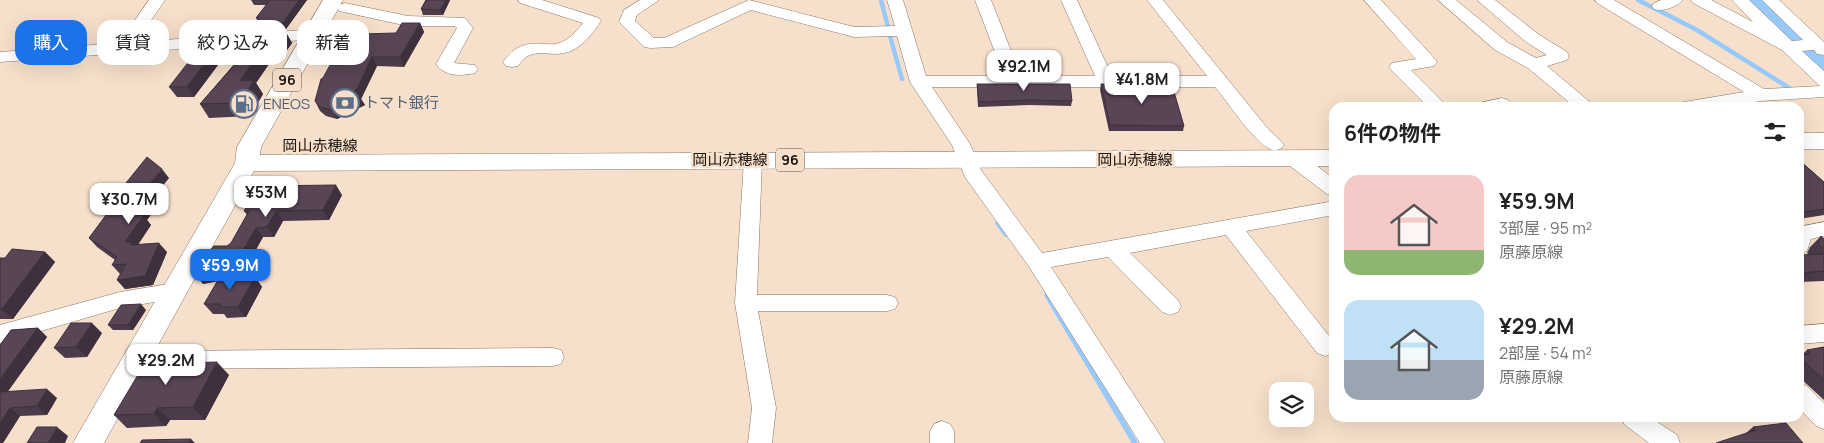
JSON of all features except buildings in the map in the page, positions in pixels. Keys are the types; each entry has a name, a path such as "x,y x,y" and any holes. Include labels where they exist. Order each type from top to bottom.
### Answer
{"main road":[{"name":"岡山赤穂線","path":"331,20 342,3"},
{"name":"岡山赤穂線","path":"254,152 304,65"},
{"path":"1804,141 1824,141"},
{"name":"岡山赤穂線","path":"254,152 746,144 910,146 964,152"},
{"name":"岡山赤穂線","path":"254,152 753,160 964,152 1284,151 1329,145"},
{"name":"岡山赤穂線","path":"1284,151 1329,157"},
{"path":"88,443 254,152"},
{"path":"1804,156 1824,156"}],"street":[{"path":"143,20 157,0"},
{"path":"512,62 515,56 529,47 563,48 585,34 593,21 526,0"},
{"path":"650,0 630,13 627,22 650,43 667,43 749,3 854,32 903,31"},
{"path":"895,0 919,82 964,152 972,172 1037,262 1152,443"},
{"path":"983,0 1014,81"},
{"path":"1069,0 1106,81"},
{"path":"1155,0 1263,134 1329,186"},
{"path":"1372,0 1428,62 1398,67 1434,102"},
{"path":"1446,0 1501,46 1534,64 1581,102"},
{"path":"1485,0 1532,38 1561,56 1534,64"},
{"path":"1603,0 1761,95"},
{"path":"1699,0 1804,47"},
{"path":"1740,0 1804,47"},
{"path":"1770,0 1804,47 1824,81"},
{"path":"342,3 408,21 459,21 465,28 445,64 450,69 469,69"},
{"path":"169,45 297,35"},
{"path":"0,57 97,50"},
{"path":"919,82 1220,81"},
{"path":"1720,102 1761,95 1824,91"},
{"path":"753,160 746,303 764,408 760,443"},
{"path":"1037,262 1329,209"},
{"path":"1231,227 1326,346"},
{"path":"1804,233 1824,229"},
{"path":"1112,248 1170,306"},
{"path":"0,334 120,300 175,291"},
{"path":"746,303 887,303"},
{"path":"1804,335 1824,333"},
{"path":"135,360 553,357"},
{"path":"1804,398 1824,419"},
{"path":"1639,422 1668,443"}],"waterway":[{"path":"881,0 888,27"},
{"path":"1638,0 1697,30 1791,89"},
{"path":"1750,0 1824,71"},
{"path":"890,36 902,79"},
{"path":"998,223 1006,234"},
{"path":"1047,295 1135,443"}],"place":[{"name":"トマト銀行","path":"345,103"},
{"name":"ENEOS","path":"244,104"}]}
